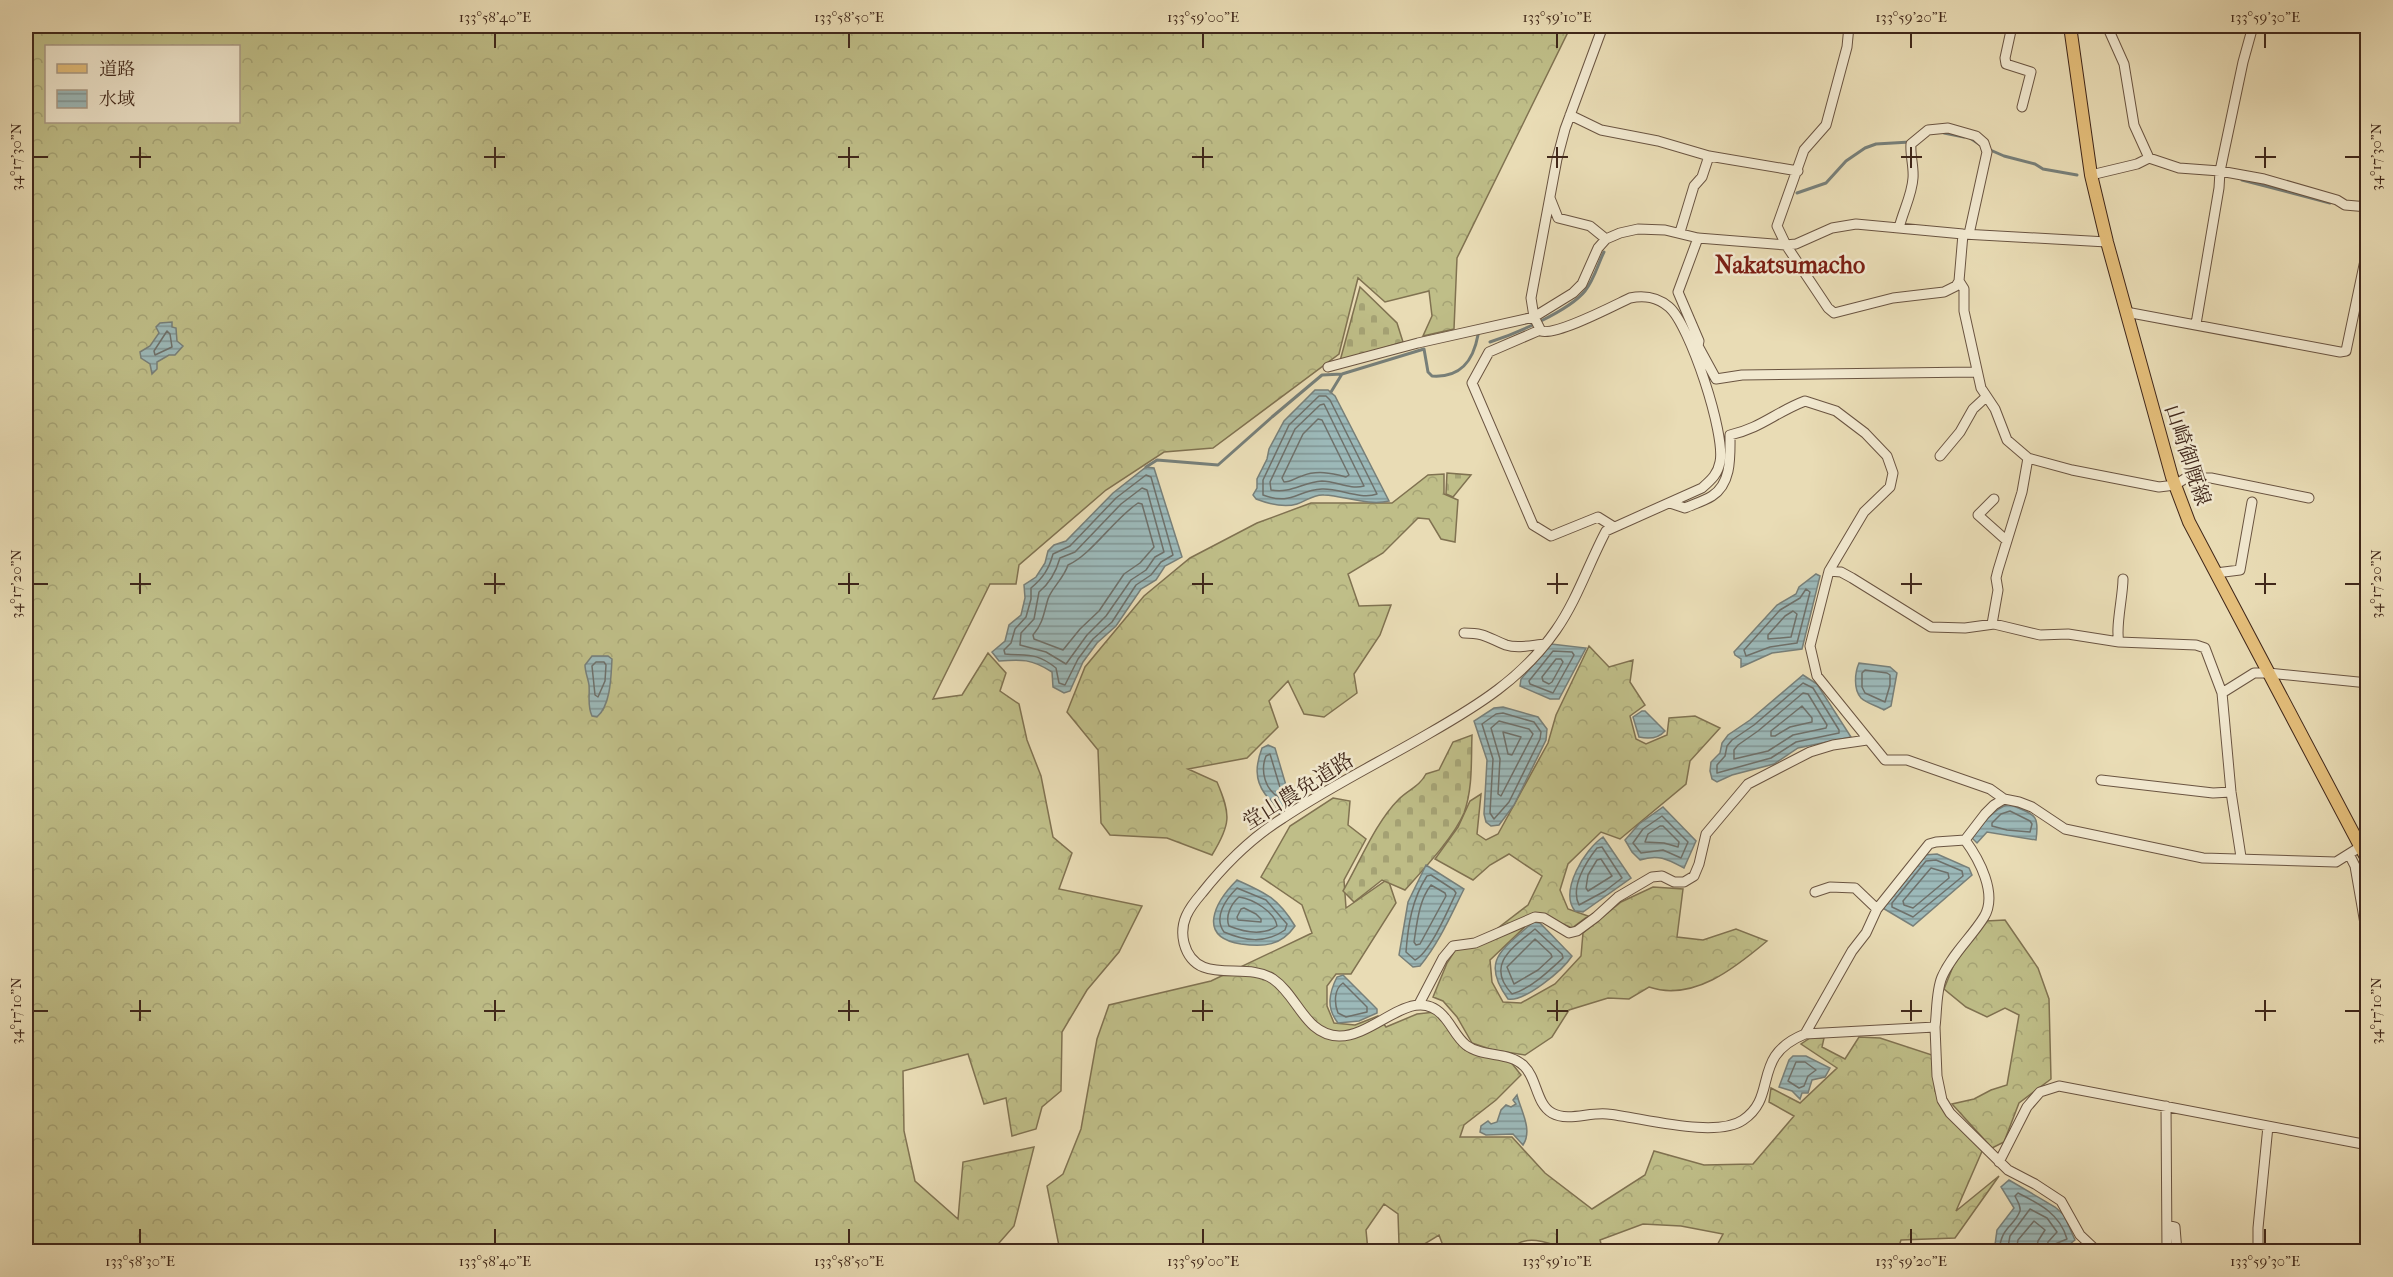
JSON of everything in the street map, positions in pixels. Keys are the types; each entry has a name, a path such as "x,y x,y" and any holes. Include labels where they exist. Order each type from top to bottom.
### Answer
{"main road":[{"name":"山崎御厩線","path":"2070,26 2091,176 2107,242 2175,486 2189,522 2268,673 2355,850 2367,861"}],"street":[{"path":"1603,26 1570,114 1557,159 1531,298 1537,324 1547,333 1630,298 1652,297 1670,308 1716,379 1742,375 1976,372"},
{"path":"1849,26 1847,47 1826,125 1804,150 1777,226 1786,245 1828,308 1834,312 1893,298 1944,292 1956,286 1959,280 1966,234 1986,147 1976,136 1948,128 1928,130 1911,144 1910,159 1914,175 1899,228"},
{"path":"2012,26 2005,57 2006,64 2031,72 2022,107"},
{"path":"2107,26 2124,64 2134,125 2149,158"},
{"path":"2196,324 2220,175 2253,26"},
{"path":"1570,114 1601,130 1658,141 1708,156 1798,171"},
{"path":"1680,232 1694,186 1702,177 1708,156"},
{"path":"2091,176 2138,164 2149,158 2179,168 2264,179 2337,200 2345,206 2367,207"},
{"path":"1550,197 1558,218 1590,226 1606,239"},
{"path":"1698,238 1678,292 1699,341 1695,347 1721,442 1720,462 1712,479 1702,488 1610,529 1598,517 1551,536 1533,525 1472,383 1489,352 1537,324 1582,284 1598,248 1606,239 1638,229 1680,232 1698,238 1786,245 1796,244 1843,225 2107,242"},
{"path":"2126,312 2196,324 2229,333 2261,336 2340,352 2346,351 2367,246"},
{"path":"1959,280 1964,289 1964,310 1981,388 1995,409 2007,440 2028,458 2072,470 2159,488 2175,486 2186,478 2211,478 2309,498"},
{"path":"1328,367 1418,343 1537,324"},
{"path":"1940,456 1960,432 1973,409 1986,397"},
{"path":"1670,503 1685,508 1713,495 1725,479 1730,466 1730,435 1750,431 1778,413 1805,401 1836,411 1865,433 1887,456 1893,473 1890,487 1864,512 1828,571 1810,646 1814,669 1867,740 1885,760 1907,760 1990,789 2004,799 2032,807 2065,830 2203,858 2241,857 2336,862 2355,850"},
{"path":"1992,624 1998,590 1996,578 2022,492 2028,458"},
{"path":"1994,499 1978,515 2006,540"},
{"path":"2216,573 2240,570 2252,502"},
{"name":"堂山農免道路","path":"1419,1004 1399,1011 1365,1031 1342,1036 1330,1035 1318,1030 1310,1023 1288,993 1266,975 1253,970 1216,972 1203,967 1187,950 1182,930 1184,921 1190,907 1213,879 1238,852 1257,836 1283,817 1492,695 1510,682 1545,644 1568,610 1610,529"},
{"path":"1828,571 1841,572 1931,627 1965,628 1992,624 2040,635 2068,634 2119,642 2196,645 2205,648 2222,693 2231,792 2241,857"},
{"path":"2119,642 2117,635 2123,601 2123,579"},
{"path":"1464,633 1486,634 1507,645 1545,644"},
{"path":"2222,693 2254,673 2367,683"},
{"path":"1867,740 1833,745 1810,752 1748,784 1706,834 1700,864 1694,876 1684,882 1674,882 1662,876 1652,877 1618,897 1577,931 1569,933 1544,918 1535,917 1474,943 1453,946 1443,958 1419,1004 1428,1005 1439,1011 1467,1046 1512,1058 1523,1064 1531,1074 1544,1107 1552,1113 1568,1117 1603,1113 1655,1123 1706,1127 1733,1125 1742,1121 1757,1105 1761,1097 1769,1066 1781,1048 1793,1039 1805,1034 1935,1027"},
{"path":"2101,780 2213,793 2231,792"},
{"path":"1805,1034 1852,951 1866,933 1877,909 1929,844 1965,840 1984,814 2004,799"},
{"path":"1965,840 1978,858 1987,886 1989,905 1984,916 1941,978 1935,1027 1937,1076 1942,1100 1950,1113 2008,1170 2036,1184 2061,1201 2080,1235 2098,1251"},
{"path":"2355,850 2355,866 2367,941"},
{"path":"1815,892 1830,887 1855,888 1877,909"},
{"path":"1999,1162 2027,1107 2040,1092 2059,1086 2367,1145"},
{"path":"2166,1106 2167,1251"},
{"path":"2268,1126 2258,1228 2258,1251 2282,1251"},
{"path":"2167,1225 2175,1227 2177,1251"}],"green space":[{"path":"26,26 1571,26 1457,258 1454,329 1423,336 1432,316 1429,291 1385,302 1358,278 1339,354 1213,448 1164,452 1106,490 1019,565 1016,584 990,584 933,699 962,695 988,653 1006,673 1000,691 1019,704 1027,740 1041,776 1053,837 1072,853 1059,889 1142,906 1119,952 1087,990 1062,1032 1061,1091 1042,1107 1036,1129 1012,1136 1006,1098 984,1104 968,1054 903,1071 904,1131 915,1181 958,1219 963,1162 1034,1147 1014,1226 992,1251 26,1251"},
{"path":"1360,287 1397,323 1403,342 1340,361"},
{"path":"1447,473 1471,475 1453,497 1446,494"},
{"path":"1444,474 1444,494 1458,500 1455,542 1441,539 1429,519 1418,518 1383,553 1348,574 1359,606 1391,605 1380,635 1354,674 1357,693 1324,717 1304,714 1288,681 1269,701 1278,727 1247,758 1188,769 1217,782 1225,803 1226,827 1212,855 1167,838 1110,835 1101,823 1098,750 1067,712 1085,667 1144,596 1190,558 1257,523 1311,503 1392,503 1428,475"},
{"path":"1589,646 1609,667 1633,660 1630,682 1645,705 1630,716 1636,739 1646,744 1667,735 1669,718 1695,716 1720,728 1690,761 1686,784 1620,839 1601,832 1568,864 1560,890 1568,909 1588,916 1572,928 1540,914 1494,931 1528,905 1542,876 1509,854 1490,865 1473,880 1435,859 1458,827 1470,801 1481,794 1477,834 1486,840 1498,834 1548,743 1556,715"},
{"path":"1472,735 1469,794 1464,813 1453,832 1438,853 1405,890 1382,880 1354,902 1343,891 1368,843 1390,809 1426,774 1439,770 1453,742"},
{"path":"1333,798 1350,801 1348,825 1366,839 1344,880 1346,908 1388,879 1396,903 1351,974 1336,974 1327,986 1327,1006 1334,1023 1355,1025 1378,1016 1386,1027 1417,1014 1435,1012 1465,1050 1510,1061 1521,1075 1496,1100 1464,1125 1460,1137 1512,1137 1545,1173 1592,1209 1645,1175 1654,1151 1704,1165 1753,1164 1794,1116 1769,1102 1771,1088 1800,1103 1837,1068 1801,1044 1810,1038 1824,1038 1822,1047 1845,1059 1859,1037 1880,1038 1932,1055 1935,1091 1951,1120 1983,1149 1956,1211 1999,1176 1955,1238 1901,1240 1897,1252 1714,1251 1723,1234 1681,1226 1643,1224 1600,1240 1603,1251 1579,1251 1534,1240 1517,1244 1509,1251 1445,1251 1439,1235 1413,1251 1401,1251 1398,1214 1384,1204 1366,1230 1368,1251 1060,1251 1047,1186 1063,1174 1081,1129 1097,1039 1109,1005 1211,981 1312,933 1302,905 1261,877 1290,826"},
{"path":"1653,887 1683,889 1677,937 1703,940 1736,929 1767,941 1727,971 1697,986 1682,990 1649,987 1629,999 1608,998 1569,1010 1552,1037 1525,1055 1493,1050 1472,1043 1457,1017 1443,1001 1433,997 1447,963 1456,949 1529,923 1490,960 1492,982 1503,1002 1521,1003 1555,984 1581,956 1583,933 1621,902"},
{"path":"2005,920 2038,968 2049,999 2051,1079 2019,1103 2004,1142 1992,1148 1952,1104 1974,1099 2007,1085 2019,1015 2005,1008 1987,1017 1966,1007 1944,989 1954,964 1986,921"}],"water":[{"path":"172,322 172,327 176,328 177,341 183,346 175,355 169,355 157,362 157,369 152,374 150,364 141,358 140,352 150,346 159,333 156,327 160,323"},
{"path":"1315,390 1328,390 1335,396 1389,501 1373,502 1320,495 1297,504 1282,505 1261,501 1253,495 1269,449 1284,421"},
{"path":"1146,467 1154,468 1182,557 1165,566 1156,580 1141,589 1116,626 1097,643 1083,662 1070,691 1064,693 1053,687 1052,672 1032,662 999,661 992,652 1005,641 1009,625 1021,615 1025,598 1024,585 1036,577 1045,563 1048,551 1054,545 1066,541 1113,493"},
{"path":"1816,574 1820,576 1802,649 1772,653 1741,667 1741,659 1734,652 1777,605 1796,594 1799,587"},
{"path":"1551,644 1586,648 1559,699 1550,699 1520,686 1521,679"},
{"path":"592,656 608,656 612,659 608,698 602,712 597,717 592,716 590,708 589,685 585,668"},
{"path":"1859,663 1890,667 1897,673 1891,706 1884,710 1861,698 1858,694 1856,671"},
{"path":"1803,675 1817,684 1851,737 1798,748 1774,764 1732,775 1717,782 1712,779 1711,762 1720,753 1722,743 1728,735 1750,720"},
{"path":"1503,707 1538,717 1547,729 1546,740 1514,805 1499,825 1491,826 1486,822 1484,814 1487,760 1474,721 1494,708"},
{"path":"1645,711 1665,731 1653,738 1639,737 1633,717"},
{"path":"1268,745 1275,748 1293,809 1282,814 1279,813 1259,783 1257,766 1262,748"},
{"path":"2009,804 2029,813 2036,819 2036,840 1987,832 1977,843 1972,838 1984,822 1993,813"},
{"path":"1663,807 1696,841 1684,868 1662,858 1652,857 1640,860 1625,840 1639,824"},
{"path":"1603,837 1631,878 1583,912 1575,911 1570,893 1576,871 1589,851"},
{"path":"1937,854 1969,868 1972,875 1913,926 1881,907 1924,855"},
{"path":"1426,865 1464,889 1433,948 1420,966 1413,967 1399,955 1408,902"},
{"path":"1237,880 1264,893 1283,909 1295,926 1290,933 1278,941 1265,945 1241,944 1227,940 1218,934 1214,926 1217,908"},
{"path":"1533,922 1540,923 1572,956 1552,977 1533,990 1524,996 1508,999 1496,974 1496,964 1505,948"},
{"path":"1343,975 1377,1009 1377,1013 1359,1021 1338,1023 1332,1012 1330,1000 1337,977"},
{"path":"1793,1056 1806,1056 1830,1068 1825,1077 1812,1080 1808,1093 1802,1093 1800,1099 1792,1091 1779,1087 1789,1060"},
{"path":"1517,1095 1527,1127 1523,1145 1513,1134 1486,1135 1480,1132 1481,1126 1488,1121 1491,1124 1497,1122 1501,1110 1506,1105 1511,1107 1516,1104 1513,1100"},
{"path":"2009,1180 2055,1207 2064,1215 2075,1240 2058,1250 2048,1252 1994,1252 1997,1230 2014,1208 2001,1187"}],"waterway":[{"path":"1944,133 1964,137"},
{"path":"1970,138 1982,146"},
{"path":"1797,193 1826,183 1846,161 1865,148 1876,144 1910,142"},
{"path":"1988,149 2004,156 2035,164 2043,169 2077,175"},
{"path":"2242,180 2330,203"},
{"path":"1490,342 1541,321 1577,299 1591,282 1604,252"},
{"path":"1146,467 1157,460 1218,465 1322,375 1342,374 1424,349 1428,372 1432,376 1442,376 1458,371 1473,353 1478,335"},
{"path":"1331,392 1342,374"}],"district":[{"name":"Nakatsumacho","path":"1790,265"}]}
